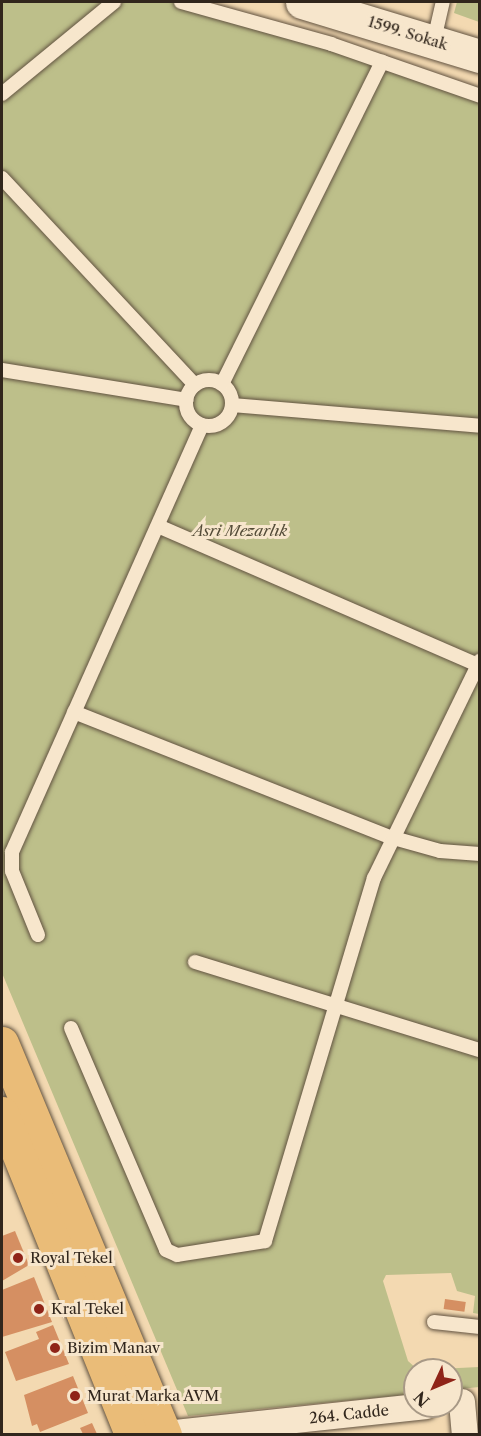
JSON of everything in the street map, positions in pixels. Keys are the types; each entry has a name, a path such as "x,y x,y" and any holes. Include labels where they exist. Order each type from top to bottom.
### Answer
{"main road":[{"path":"2,1043 165,1434"},
{"path":"2,1113 9,1151 131,1434"}],"street":[{"name":"1599. Sokak","path":"302,2 434,40 480,56"},
{"path":"464,1402 465,1434"},
{"name":"264. Cadde","path":"165,1434 403,1408"}],"lane":[{"path":"2,94 114,2"},
{"path":"181,2 382,61 480,96"},
{"path":"434,40 443,2"},
{"path":"231,405 222,384 382,61"},
{"path":"2,178 195,385"},
{"path":"2,370 187,400"},
{"path":"202,425 188,412 187,400 195,385 208,380 222,384"},
{"path":"202,425 222,422 231,405"},
{"path":"231,405 480,426"},
{"path":"38,935 11,858 202,425"},
{"path":"71,1028 162,1245 177,1255 267,1239 334,1006 390,837 479,663 158,526"},
{"path":"74,712 390,837 440,851 480,854"},
{"path":"195,962 480,1050"},
{"path":"434,1322 480,1327"}],"green space":[{"name":"Asri Mezarlık","path":"2,2 203,2 479,88 479,1314 473,1313 475,1296 457,1291 451,1273 386,1275 383,1281 407,1358 403,1358 403,1395 188,1416 2,973"},
{"path":"457,2 479,2 479,22 454,13"},
{"path":"479,1367 479,1387 463,1389 463,1368"}],"building":[{"path":"15,1231 29,1265 2,1281 2,1236"},
{"path":"34,1277 52,1322 2,1337 2,1290"},
{"path":"445,1299 466,1302 464,1312 444,1309"},
{"path":"53,1325 69,1364 16,1381 5,1352 39,1339 36,1332"},
{"path":"73,1376 88,1413 40,1432 37,1424 32,1426 24,1395"},
{"path":"92,1423 97,1434 83,1434 80,1428"}],"place":[{"name":"Royal Tekel","path":"18,1258"},
{"name":"Kral Tekel","path":"39,1309"},
{"name":"Bizim Manav","path":"55,1348"},
{"name":"Murat Marka AVM","path":"75,1396"}]}
